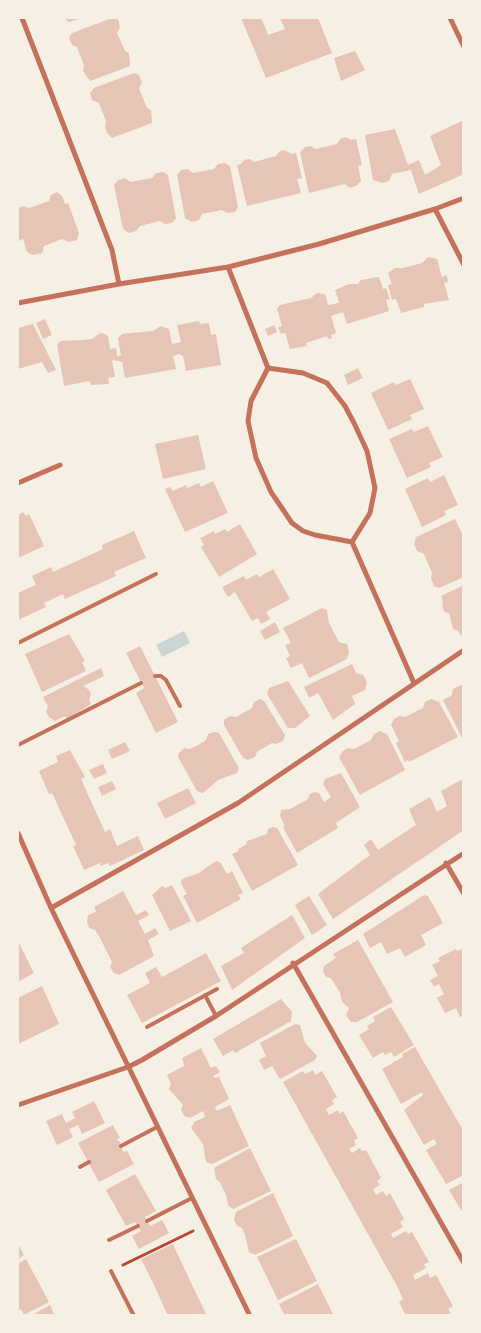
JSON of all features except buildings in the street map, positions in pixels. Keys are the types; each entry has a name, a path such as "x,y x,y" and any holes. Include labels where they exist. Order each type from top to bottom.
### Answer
{"street":[{"path":"22,18 112,250 119,284"},
{"path":"450,18 464,47"},
{"path":"18,303 119,284 228,267 319,244 435,209 464,198"},
{"path":"435,209 464,265"},
{"path":"228,267 268,368 251,401 248,421 256,458 271,492 292,523 303,530 315,535 352,542"},
{"path":"268,368 303,373 327,383 345,406 354,423 366,451 375,488 370,513 352,542"},
{"path":"18,483 60,465"},
{"path":"352,542 414,683"},
{"path":"52,908 238,803 464,650"},
{"path":"18,833 128,1067 249,1315"},
{"path":"18,1105 128,1067 216,1016 446,862 464,853"},
{"path":"446,862 464,894"},
{"path":"294,963 464,1264"}],"lane":[{"path":"18,642 156,574"},
{"path":"155,676 161,676 166,680 180,706"},
{"path":"18,745 141,683"},
{"path":"148,1027 216,989"},
{"path":"205,995 216,1016"},
{"path":"121,1146 157,1127"},
{"path":"80,1167 89,1162"},
{"path":"147,1221 192,1198"},
{"path":"109,1240 138,1226"},
{"path":"111,1271 134,1316"}],"path":[{"path":"111,1271 205,1225"}],"shaded area":[{"path":"184,631 190,643 162,657 156,645"}]}
